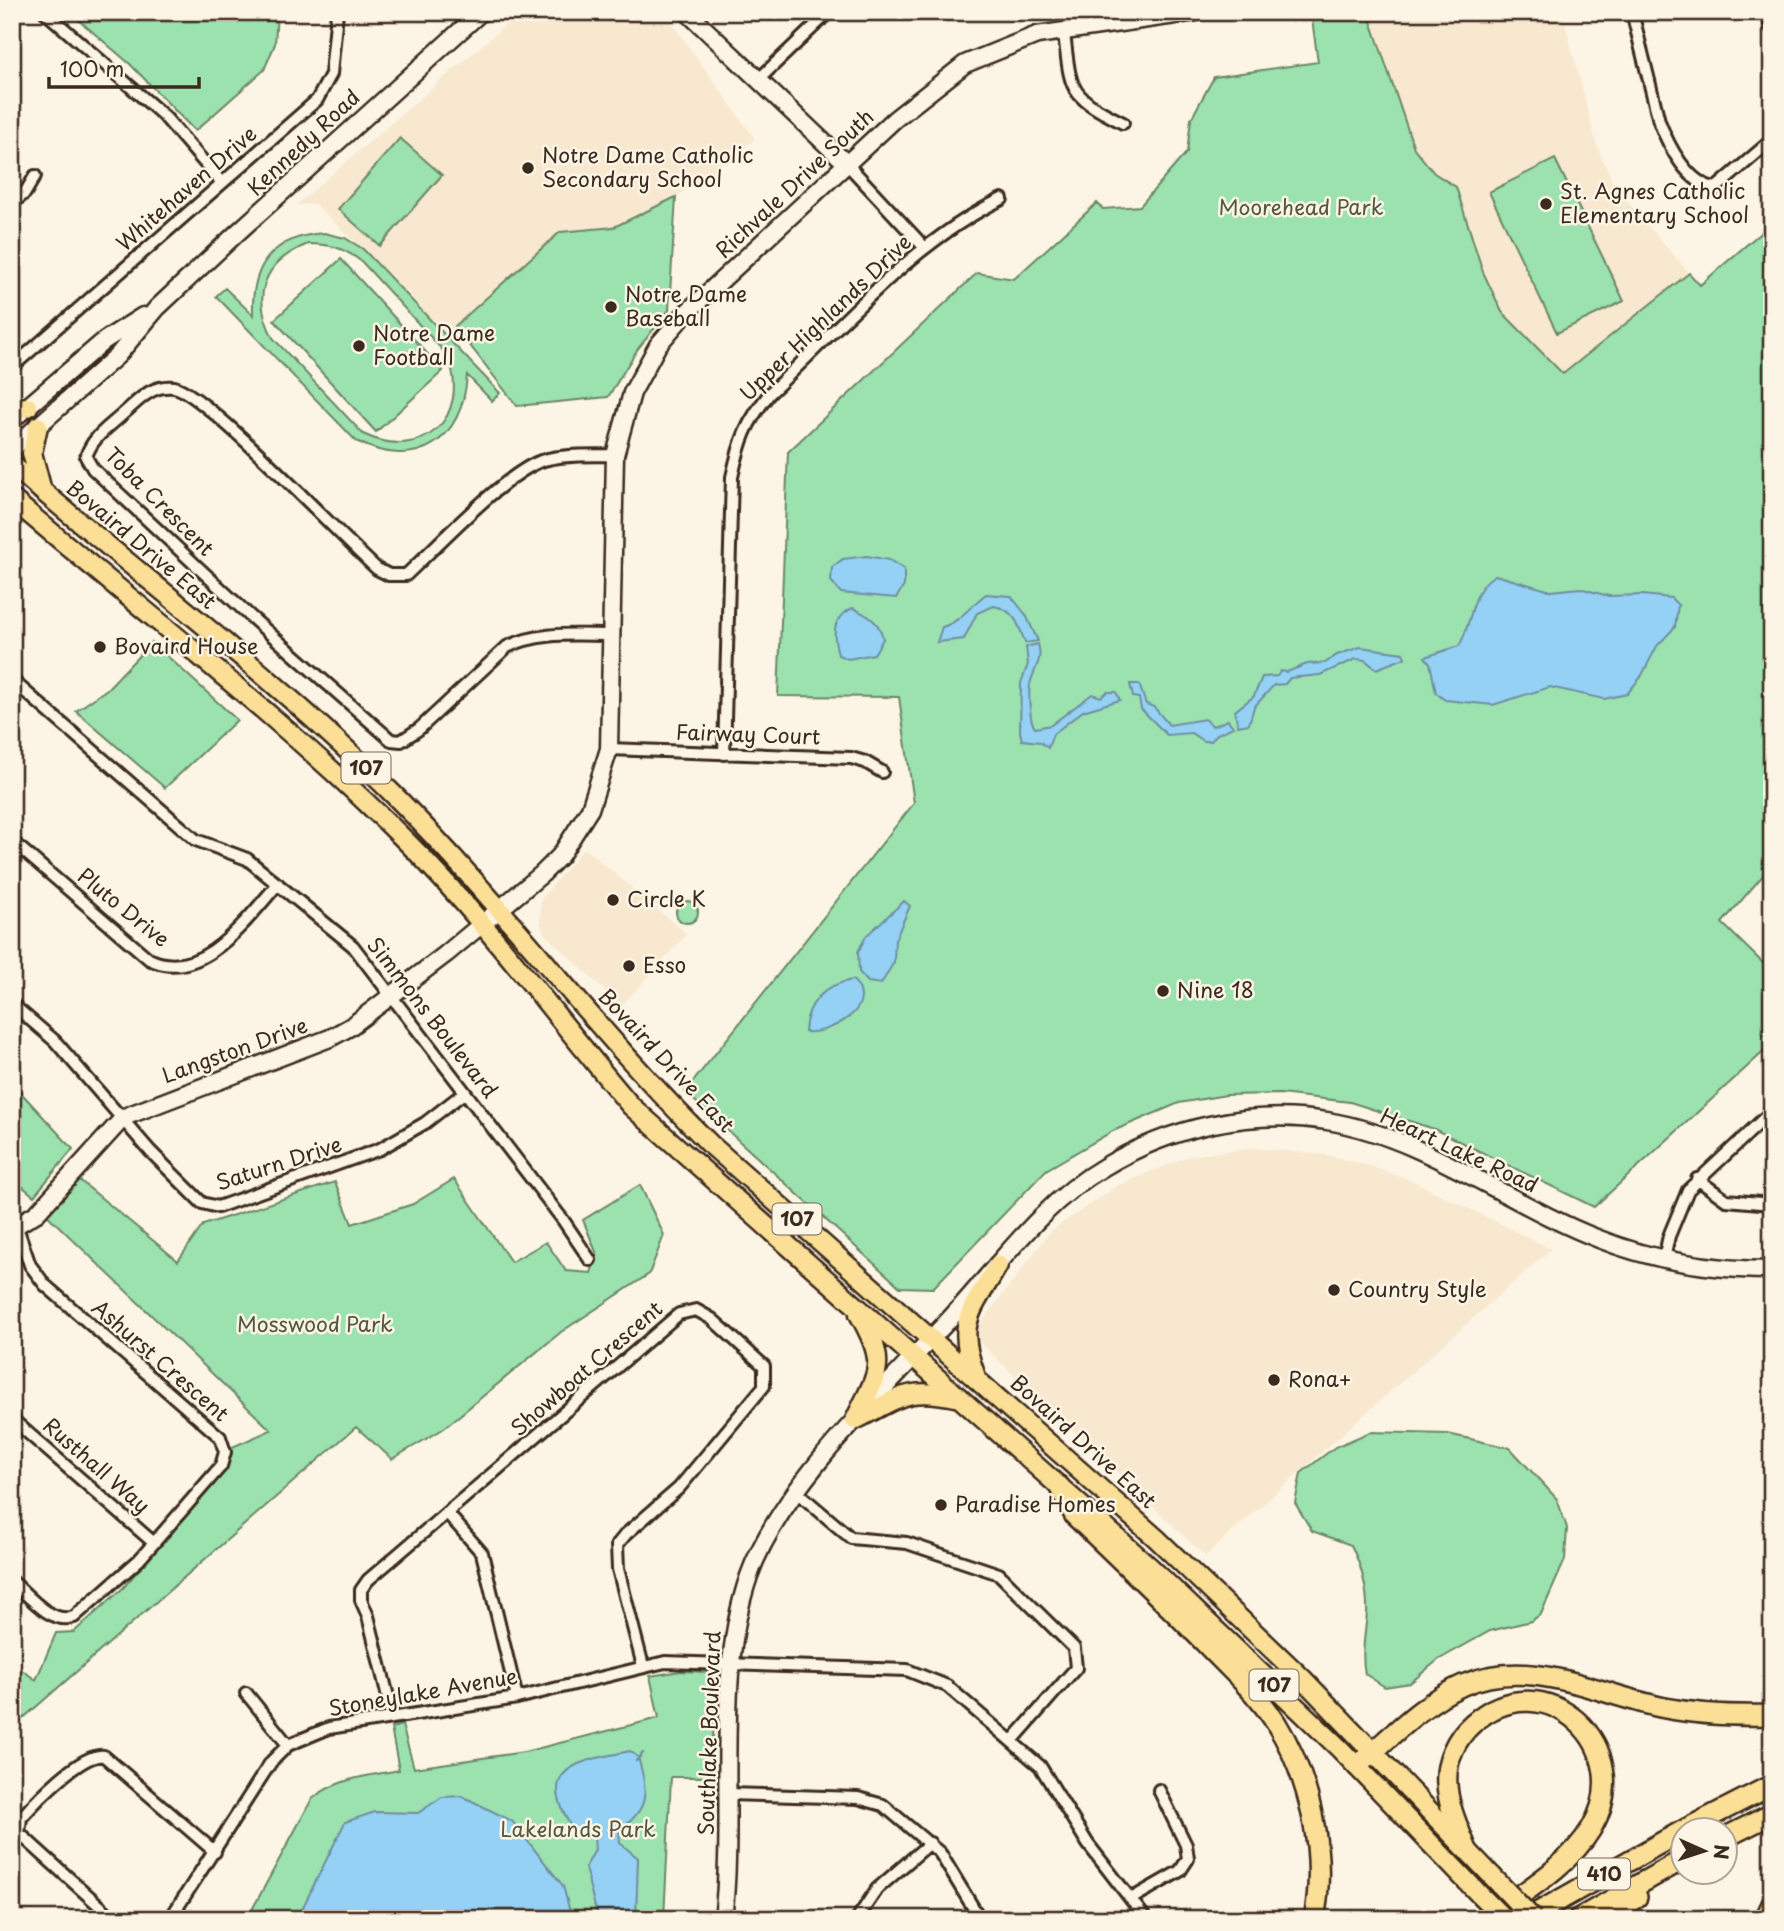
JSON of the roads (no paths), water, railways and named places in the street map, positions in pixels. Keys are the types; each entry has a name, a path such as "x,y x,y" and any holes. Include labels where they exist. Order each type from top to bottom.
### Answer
{"highway":[{"path":"1059,1486 1074,1516 1249,1688 1278,1725 1295,1761 1312,1815 1318,1865 1314,1919"},
{"path":"1357,1766 1438,1698 1462,1685 1497,1675 1541,1675 1698,1714 1772,1715"},
{"path":"1466,1850 1451,1809 1447,1784 1448,1764 1464,1731 1490,1711 1514,1703 1547,1704 1575,1718 1585,1728 1601,1755 1604,1790 1600,1809 1582,1842 1559,1865 1488,1919"},
{"name":"410","path":"1713,1815 1772,1785"},
{"path":"1738,1831 1772,1814"},
{"name":"410","path":"1526,1919 1668,1839"},
{"name":"410","path":"1578,1919 1668,1868"},
{"path":"1606,1919 1660,1881 1668,1872"},
{"path":"1765,1919 1772,1904"}],"main road":[{"path":"38,426 32,453 42,491"},
{"name":"Bovaird Drive East","path":"12,465 328,732 436,838 666,1101 710,1144 932,1338 1205,1584 1533,1919"},
{"name":"107","path":"16,503 312,749 410,844 483,923 568,1032 631,1105 963,1399 1223,1636 1357,1766 1504,1919"},
{"path":"977,1378 966,1350 966,1322 999,1265"},
{"path":"853,1301 874,1341 879,1363 877,1374 855,1420"},
{"path":"855,1420 916,1392 932,1391 963,1399"}],"street":[{"path":"45,12 164,116 222,183"},
{"name":"Whitehaven Drive","path":"12,367 317,100 331,74 337,12"},
{"name":"Kennedy Road","path":"157,308 481,12"},
{"path":"687,12 848,165 925,248"},
{"path":"758,80 829,12"},
{"name":"Richvale Drive South","path":"483,923 542,874 579,828 599,786 609,749 615,455 632,393 658,345 683,316 895,120 965,64 1037,35 1064,33 1161,14 1196,12"},
{"path":"1632,12 1662,130 1695,181 1716,188 1772,140"},
{"path":"1767,12 1772,30"},
{"path":"1064,33 1069,77 1076,94 1085,103 1123,123"},
{"path":"12,204 25,193 35,176"},
{"name":"Upper Highlands Drive","path":"724,754 732,477 741,436 750,418 770,393 925,248 969,215 1002,199"},
{"path":"12,420 20,408 106,340 157,308"},
{"path":"12,449 117,356 157,308"},
{"name":"Toba Crescent","path":"610,635 541,635 523,639 507,647 419,729 401,741 391,740 232,599 93,469 86,457 90,443 149,391 163,386 177,387 193,396 266,461 377,569 398,576 406,575 517,473 541,461 562,456 615,455"},
{"name":"Simmons Boulevard","path":"12,680 196,840 247,859 353,946 590,1260"},
{"name":"Fairway Court","path":"609,749 851,758 865,762 882,772"},
{"name":"Pluto Drive","path":"12,841 149,959 162,965 178,964 217,950 278,884"},
{"name":"Langston Drive","path":"15,1228 37,1213 124,1117 330,1038 390,996 483,923"},
{"path":"12,1003 55,1041 124,1117"},
{"name":"Saturn Drive","path":"124,1117 149,1151 202,1203 218,1206 380,1149 425,1123 465,1092"},
{"path":"1664,1259 1684,1198 1697,1179 1772,1111"},
{"name":"Heart Lake Road","path":"914,1356 1061,1194 1142,1147 1195,1128 1271,1118 1327,1121 1367,1131 1418,1151 1598,1239 1664,1259 1719,1268 1772,1270"},
{"path":"1697,1179 1727,1200 1772,1204"},
{"name":"Ashurst Crescent","path":"12,1581 50,1614 68,1619 119,1578 154,1542 221,1466 224,1445 220,1437 44,1285 30,1265 15,1228"},
{"name":"Showboat Crescent","path":"393,1717 368,1616 361,1600 361,1590 368,1580 679,1314 695,1310 712,1319 764,1366 766,1376 764,1386 684,1482 617,1545 618,1569 643,1666"},
{"name":"Southlake Boulevard","path":"723,1919 732,1663 737,1614 749,1575 774,1523 797,1492 855,1420 914,1356"},
{"name":"Rusthall Way","path":"12,1419 154,1542"},
{"path":"797,1492 851,1538 907,1543 999,1574 1074,1648 1076,1668 1012,1741"},
{"path":"448,1514 482,1553 517,1698"},
{"name":"Stoneylake Avenue","path":"170,1919 215,1852 262,1772 288,1745 329,1728 517,1698 643,1666 679,1661 893,1668 922,1674 947,1686 1046,1773 1088,1844 1146,1919"},
{"path":"246,1693 288,1745"},
{"path":"114,1919 19,1833 21,1818 83,1761 91,1756 104,1756 215,1852"},
{"path":"1131,1899 1180,1871 1188,1859 1186,1844 1159,1790"},
{"path":"728,1794 870,1800 895,1813 930,1843 947,1863 980,1919"},
{"path":"857,1919 877,1889 930,1843"}],"water":[{"path":"867,556 889,560 904,569 904,586 896,598 841,593 831,581 832,567 843,559"},
{"path":"1495,575 1551,591 1580,588 1608,596 1643,595 1671,598 1678,605 1675,627 1657,646 1641,677 1627,694 1604,699 1550,687 1493,705 1445,700 1436,693 1430,663 1425,657 1459,646 1476,598 1487,581"},
{"path":"986,594 1011,596 1026,615 1038,641 1025,643 1018,624 1011,615 994,606 977,613 964,639 937,642 942,627 960,617"},
{"path":"853,608 876,623 883,639 874,654 848,659 838,655 835,627 841,616"},
{"path":"1038,644 1039,659 1030,691 1030,712 1035,728 1051,725 1092,694 1101,697 1107,692 1116,692 1120,700 1083,711 1053,734 1048,748 1040,742 1022,740 1020,732 1021,683 1028,664 1026,647"},
{"path":"1360,647 1403,653 1405,658 1376,669 1365,660 1356,659 1320,675 1290,678 1285,684 1274,685 1254,707 1249,724 1238,726 1235,711 1254,696 1262,677 1277,676 1281,671 1287,672 1307,664 1325,663 1337,655"},
{"path":"1130,684 1139,684 1146,704 1154,707 1169,725 1205,719 1213,726 1228,720 1233,727 1217,734 1211,741 1203,741 1191,733 1167,735 1141,709 1139,698 1133,697"},
{"path":"904,901 910,906 895,940 894,962 881,984 868,982 859,972 858,952 866,936"},
{"path":"853,980 860,990 861,1000 856,1010 838,1024 815,1032 805,1032 809,1013 818,997 833,986"},
{"path":"630,1751 638,1757 644,1780 644,1799 636,1815 619,1830 620,1843 638,1858 636,1919 598,1919 585,1868 595,1850 594,1837 575,1835 562,1807 558,1789 560,1779 575,1766"},
{"path":"462,1796 512,1821 563,1886 572,1919 297,1919 345,1822 375,1812 418,1813 442,1797"}],"waterway":[{"path":"636,1761 643,1753"}],"place":[{"name":"Notre Dame Catholic Secondary School","path":"528,168"},
{"name":"St. Agnes Catholic Elementary School","path":"1546,204"},
{"name":"Notre Dame Baseball","path":"611,307"},
{"name":"Notre Dame Football","path":"359,346"},
{"name":"Bovaird House","path":"100,647"},
{"name":"Circle K","path":"613,900"},
{"name":"Esso","path":"629,966"},
{"name":"Nine 18","path":"1163,991"},
{"name":"Country Style","path":"1334,1290"},
{"name":"Rona+","path":"1274,1380"},
{"name":"Paradise Homes","path":"941,1505"}],"park label":[{"name":"Moorehead Park","path":"1301,208"},
{"name":"Mosswood Park","path":"315,1325"},
{"name":"Lakelands Park","path":"578,1830"}]}
